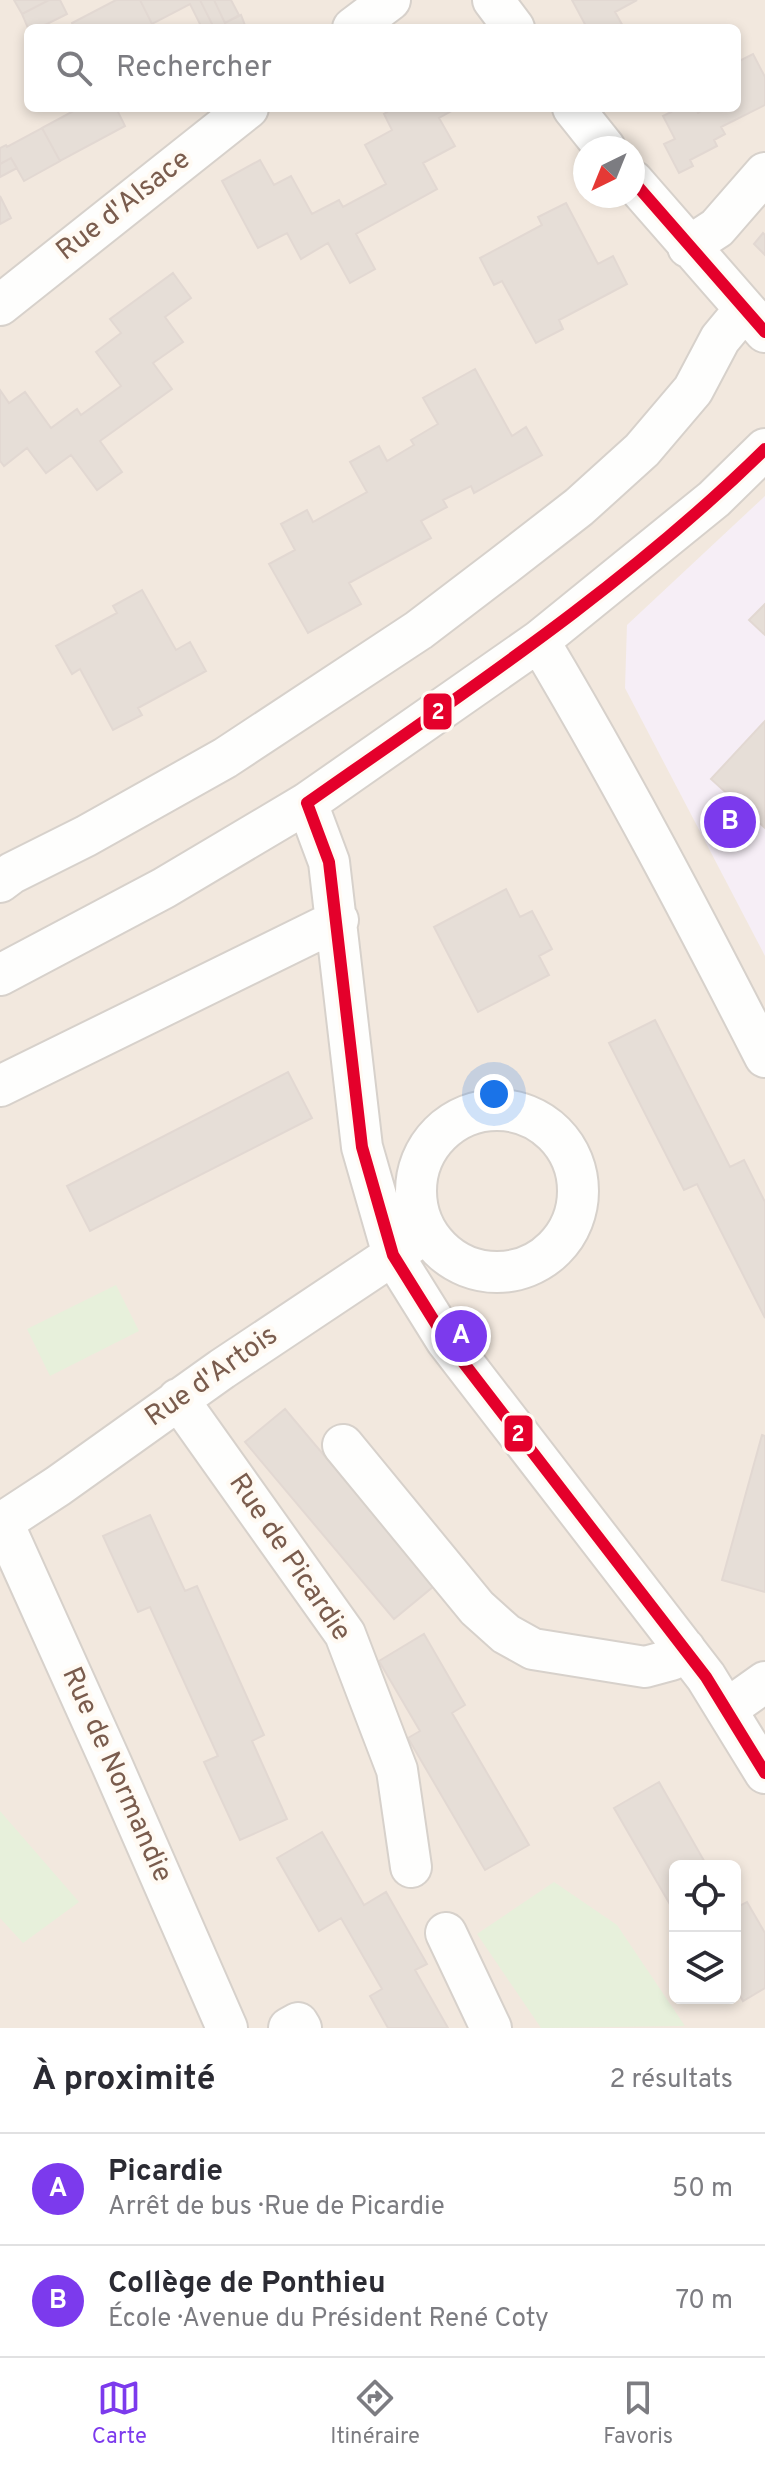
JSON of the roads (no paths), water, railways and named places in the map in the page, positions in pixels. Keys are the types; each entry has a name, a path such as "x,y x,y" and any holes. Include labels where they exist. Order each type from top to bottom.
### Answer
{"street":[{"path":"358,24 390,0"},
{"path":"493,0 511,24"},
{"name":"Rue d'Alsace","path":"0,305 243,112"},
{"path":"576,112 595,136"},
{"path":"688,247 717,228 765,173"},
{"path":"0,882 225,758 419,630 579,507 642,450 693,390 720,339 755,321 645,195"},
{"path":"0,975 164,888 307,803 539,641 714,499 765,449"},
{"path":"539,641 599,740 652,837 765,1057"},
{"path":"307,803 329,862 362,1147 393,1255 446,1340 685,1649 727,1709 765,1773"},
{"path":"0,1086 338,920"},
{"path":"487,1110 513,1111 539,1121 559,1139 573,1162 578,1188 575,1215 563,1239 544,1258 520,1270 493,1273 467,1268 444,1254 426,1233 416,1208 415,1181 423,1155 439,1133 461,1117 487,1110"},
{"name":"Rue d'Artois","path":"1,1523 178,1399 426,1233"},
{"name":"Rue de Picardie","path":"178,1399 345,1634 397,1770 411,1867"},
{"path":"343,1445 477,1608 506,1634 533,1649 645,1667 671,1660 685,1649"},
{"name":"Rue de Normandie","path":"1,1523 112,1765 227,2028"},
{"path":"727,1709 765,1682"},
{"path":"446,1933 491,2028"},
{"path":"289,2028 298,2023 301,2028"}],"place":[{"name":"Collège de Ponthieu","path":"730,822"},
{"name":"Picardie","path":"461,1336"}]}
